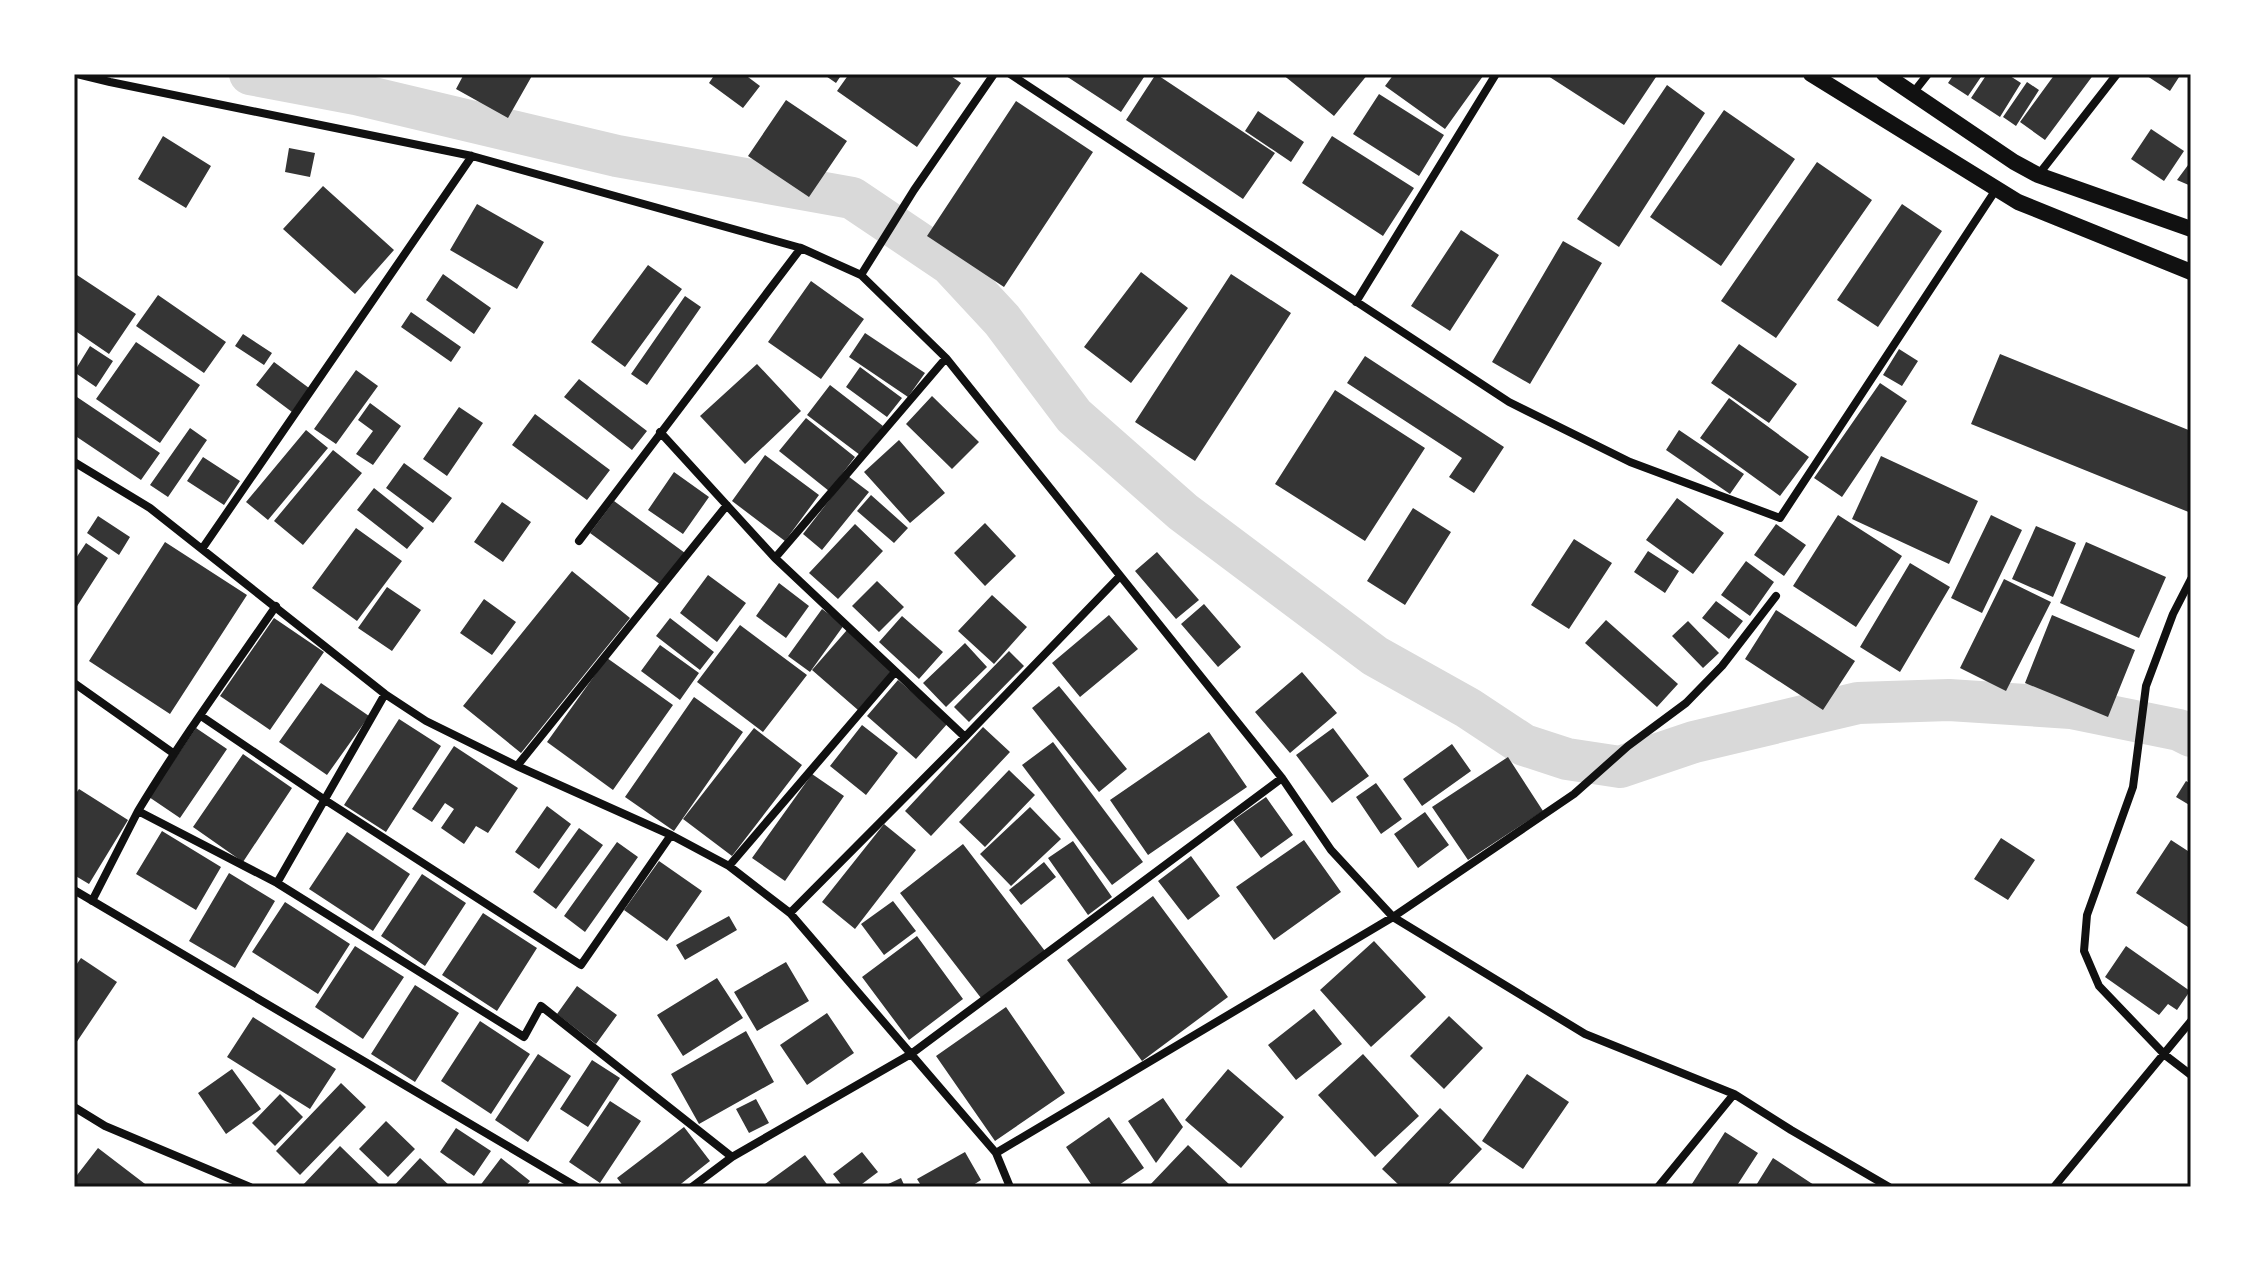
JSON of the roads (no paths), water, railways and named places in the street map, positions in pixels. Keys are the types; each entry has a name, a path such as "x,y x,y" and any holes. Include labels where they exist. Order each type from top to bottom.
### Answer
{"main road":[{"path":"1811,74 2018,202 2191,272"},
{"path":"1884,74 2038,175 2191,229"}],"street":[{"path":"77,74 472,156 801,248 861,275 946,358 1282,778 1331,850 1393,917 1585,1034 1734,1094 1889,1187"},
{"path":"861,275 914,190 994,74"},
{"path":"1010,74 1509,402 1630,462 1780,518 1997,188"},
{"path":"1356,302 1496,74"},
{"path":"1913,93 1928,74"},
{"path":"2038,175 2117,74"},
{"path":"202,549 472,156"},
{"path":"579,541 801,248"},
{"path":"775,558 946,358"},
{"path":"660,432 775,558 965,737"},
{"path":"74,462 150,508 385,694 426,721 517,766 671,835 729,866 790,913 996,1153 1010,1187"},
{"path":"517,766 727,505"},
{"path":"790,913 1120,576"},
{"path":"2191,579 2173,614 2146,686 2133,787 2087,915 2084,951 2099,986 2165,1055 2191,1075"},
{"path":"996,1153 1393,917 1574,794 1628,746 1686,703 1722,666 1776,596"},
{"path":"92,901 138,811 173,753 276,606"},
{"path":"729,866 895,672"},
{"path":"74,683 173,753"},
{"path":"277,883 385,694"},
{"path":"201,716 581,965 671,835"},
{"path":"692,1187 732,1157 911,1054 1282,778"},
{"path":"138,811 277,883 524,1037 541,1006 732,1157"},
{"path":"74,890 577,1187"},
{"path":"2054,1187 2191,1021"},
{"path":"1658,1187 1734,1094"},
{"path":"74,1107 105,1126 250,1187"}],"waterway":[{"path":"250,74 356,94 617,156 852,198 950,264 1002,320 1074,416 1183,512 1375,656 1468,708 1524,745 1567,759 1620,767 1694,742 1858,703 1949,700 2071,708 2179,730 2191,736"}]}
